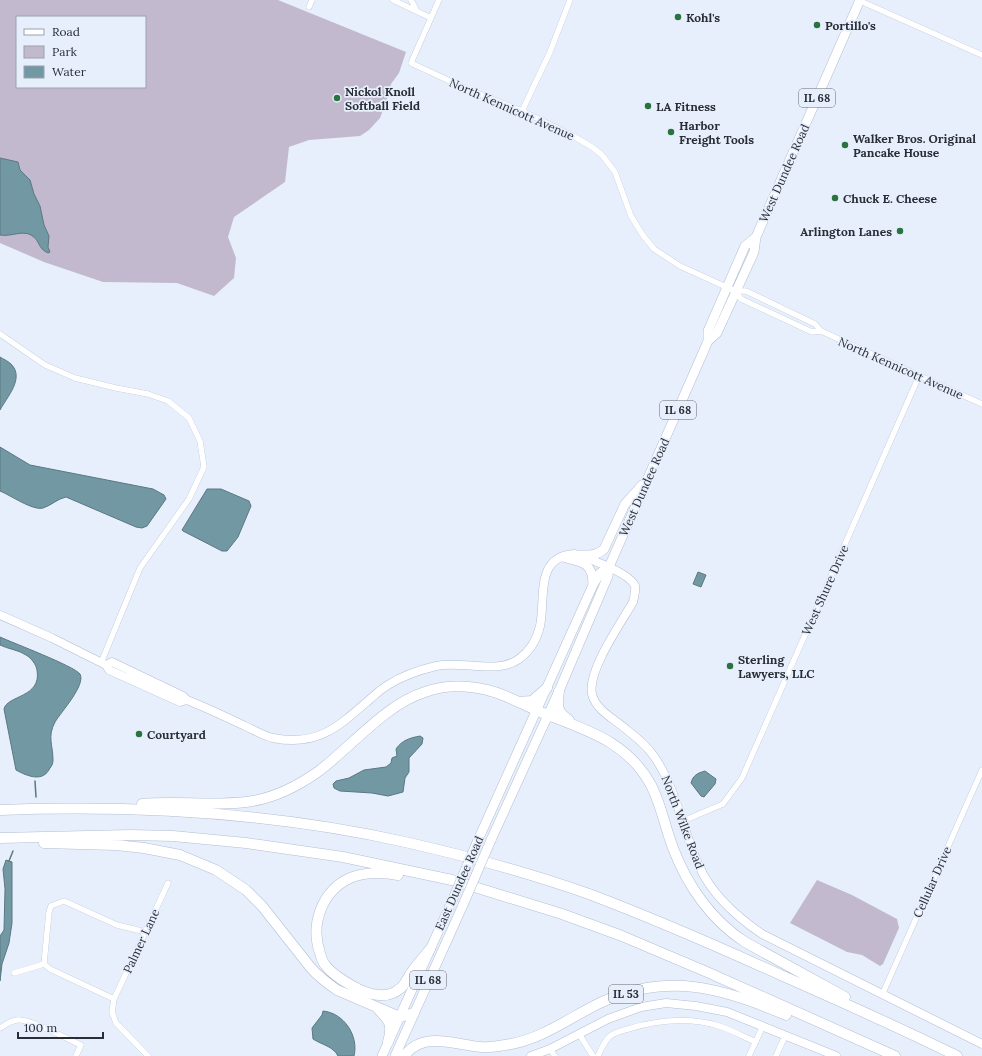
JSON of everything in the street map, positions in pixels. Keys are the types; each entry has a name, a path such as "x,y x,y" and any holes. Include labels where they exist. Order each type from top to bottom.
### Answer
{"highway":[{"path":"0,810 92,808 168,802 248,802 273,796 308,780 389,710 405,700 424,692 439,688 458,686 488,690 547,715 574,724 611,742 633,759 651,785 658,801 673,848 683,870 716,920 736,937 749,945 898,1027"},
{"path":"517,702 532,701 547,688"},
{"path":"559,691 557,704 559,711 574,724"},
{"path":"92,808 209,814 294,822 404,841 487,862 552,882 621,907 728,951 898,1027 957,1056"},
{"path":"0,838 131,835 173,836 246,843 321,854 438,876 530,903 622,936 707,972 855,1039"},
{"path":"0,842 116,845 144,848 180,855 216,870 246,890 262,906 318,976 337,990 400,1017 414,1013"},
{"path":"430,949 401,988 393,993 376,995 364,992 348,984 326,966 318,949 315,930 319,913 328,895 336,887 350,878 370,874 387,873 406,876 438,876"},
{"name":"IL 53","path":"404,1056 415,1047 434,1040 481,1047 497,1047 512,1044 532,1038 602,1002 618,996 655,986 674,985 709,988 730,994 765,1006 814,1027 855,1039 895,1056"},
{"path":"373,1005 385,1016 391,1026 388,1042"}],"main road":[{"name":"West Dundee Road","path":"547,715 559,691 608,576 609,567 708,341 708,331 731,289 745,246 756,237 859,0"},
{"path":"579,555 594,555 601,552 625,504 648,478"},
{"path":"562,557 584,563 592,571 593,585"},
{"name":"West Dundee Road","path":"537,711 593,585 600,573 609,567"},
{"name":"East Dundee Road","path":"382,1056 537,711"},
{"name":"East Dundee Road","path":"395,1056 547,715"}],"street":[{"path":"309,7 312,0"},
{"path":"393,0 431,18 439,0"},
{"path":"411,0 418,12"},
{"path":"522,111 550,52 570,0"},
{"path":"859,0 982,55"},
{"name":"North Kennicott Avenue","path":"431,18 411,63 467,89 522,111 574,136 602,154 616,172 632,216 642,234 654,249 680,266 731,289 746,291 815,324 821,331 982,404"},
{"name":"North Kennicott Avenue","path":"731,289 741,299 812,332 821,331"},
{"path":"0,334 44,365 75,378 148,394 168,401 190,418 200,441 204,467 189,499 140,568 103,664"},
{"name":"West Shure Drive","path":"683,821 723,804 742,778 919,376"},
{"name":"North Wilke Road","path":"562,557 569,554 579,555 609,567 631,580 635,587 633,602 597,663 592,675 592,694 596,704 602,711 628,730 654,756 667,778 699,867 714,891 736,913 762,934 982,1044"},
{"path":"0,615 52,638 103,664 109,670 180,702 187,700 271,738 295,741 315,738 338,727 387,685 408,674 438,666 493,667 508,664 519,659 532,646 538,635 546,573 556,559 562,557"},
{"name":"Cellular Drive","path":"882,995 982,770"},
{"name":"Palmer Lane","path":"114,999 168,883"},
{"path":"44,964 49,912 51,906 64,902 117,925 146,932"},
{"path":"14,973 44,964"},
{"path":"44,964 50,969 114,999 112,1012 116,1023 148,1056"},
{"path":"531,1056 552,1053 579,1034 608,1019 641,1007 666,1003 696,1006 727,1012 836,1056"},
{"path":"0,1028 9,1022 18,1020 28,1021 81,1045 76,1056"},
{"path":"598,1056 609,1037 617,1032 643,1024 668,1020 697,1022 720,1026 756,1042"},
{"path":"749,1056 763,1026"},
{"path":"579,1034 593,1056"},
{"path":"776,1056 785,1036"}],"green space":[{"path":"0,0 278,0 406,52 399,73 391,84 380,118 369,130 360,136 309,140 289,147 285,182 234,217 228,237 236,258 234,278 214,296 177,283 103,282 44,262 0,243"},
{"path":"817,880 852,895 897,919 899,928 883,964 880,966 862,955 847,952 790,923"}],"water":[{"path":"0,158 18,162 20,170 30,180 34,194 40,206 44,225 49,236 48,247 50,252 48,253 42,249 31,235 20,233 0,235"},
{"path":"0,357 11,364 15,369 16,381 0,410"},
{"path":"0,447 30,465 153,489 164,495 166,499 147,526 142,528 136,527 66,497 43,508 33,507 0,491"},
{"path":"207,489 221,489 249,501 251,506 238,537 227,551 222,551 182,530"},
{"path":"698,572 706,575 701,587 693,584"},
{"path":"0,637 55,660 80,674 81,679 76,691 55,722 51,732 53,755 52,764 47,773 39,777 30,776 16,770 4,709 6,704 30,691 37,679 37,670 33,661 26,655 0,645"},
{"path":"420,736 423,738 422,744 409,758 409,772 405,778 403,792 388,796 372,793 340,791 334,788 333,784 336,781 349,778 364,770 386,767 391,763 392,758 397,756 396,749 401,743"},
{"path":"705,771 716,779 715,784 704,797 701,796 691,783 696,775"},
{"path":"6,860 12,862 12,923 9,943 2,964 0,981 0,936 4,930 5,889 3,869"},
{"path":"323,1011 337,1016 348,1027 354,1041 354,1056 338,1056 333,1050 313,1039 312,1028 322,1015"}],"waterway":[{"path":"35,781 36,797"},
{"path":"9,861 13,851"}],"place":[{"name":"Kohl's","path":"678,17"},
{"name":"Portillo's","path":"817,25"},
{"name":"Nickol Knoll Softball Field","path":"337,98"},
{"name":"LA Fitness","path":"648,106"},
{"name":"Harbor Freight Tools","path":"671,132"},
{"name":"Walker Bros. Original Pancake House","path":"845,145"},
{"name":"Chuck E. Cheese","path":"835,198"},
{"name":"Arlington Lanes","path":"900,231"},
{"name":"Sterling Lawyers, LLC","path":"730,666"},
{"name":"Courtyard","path":"139,734"}]}
